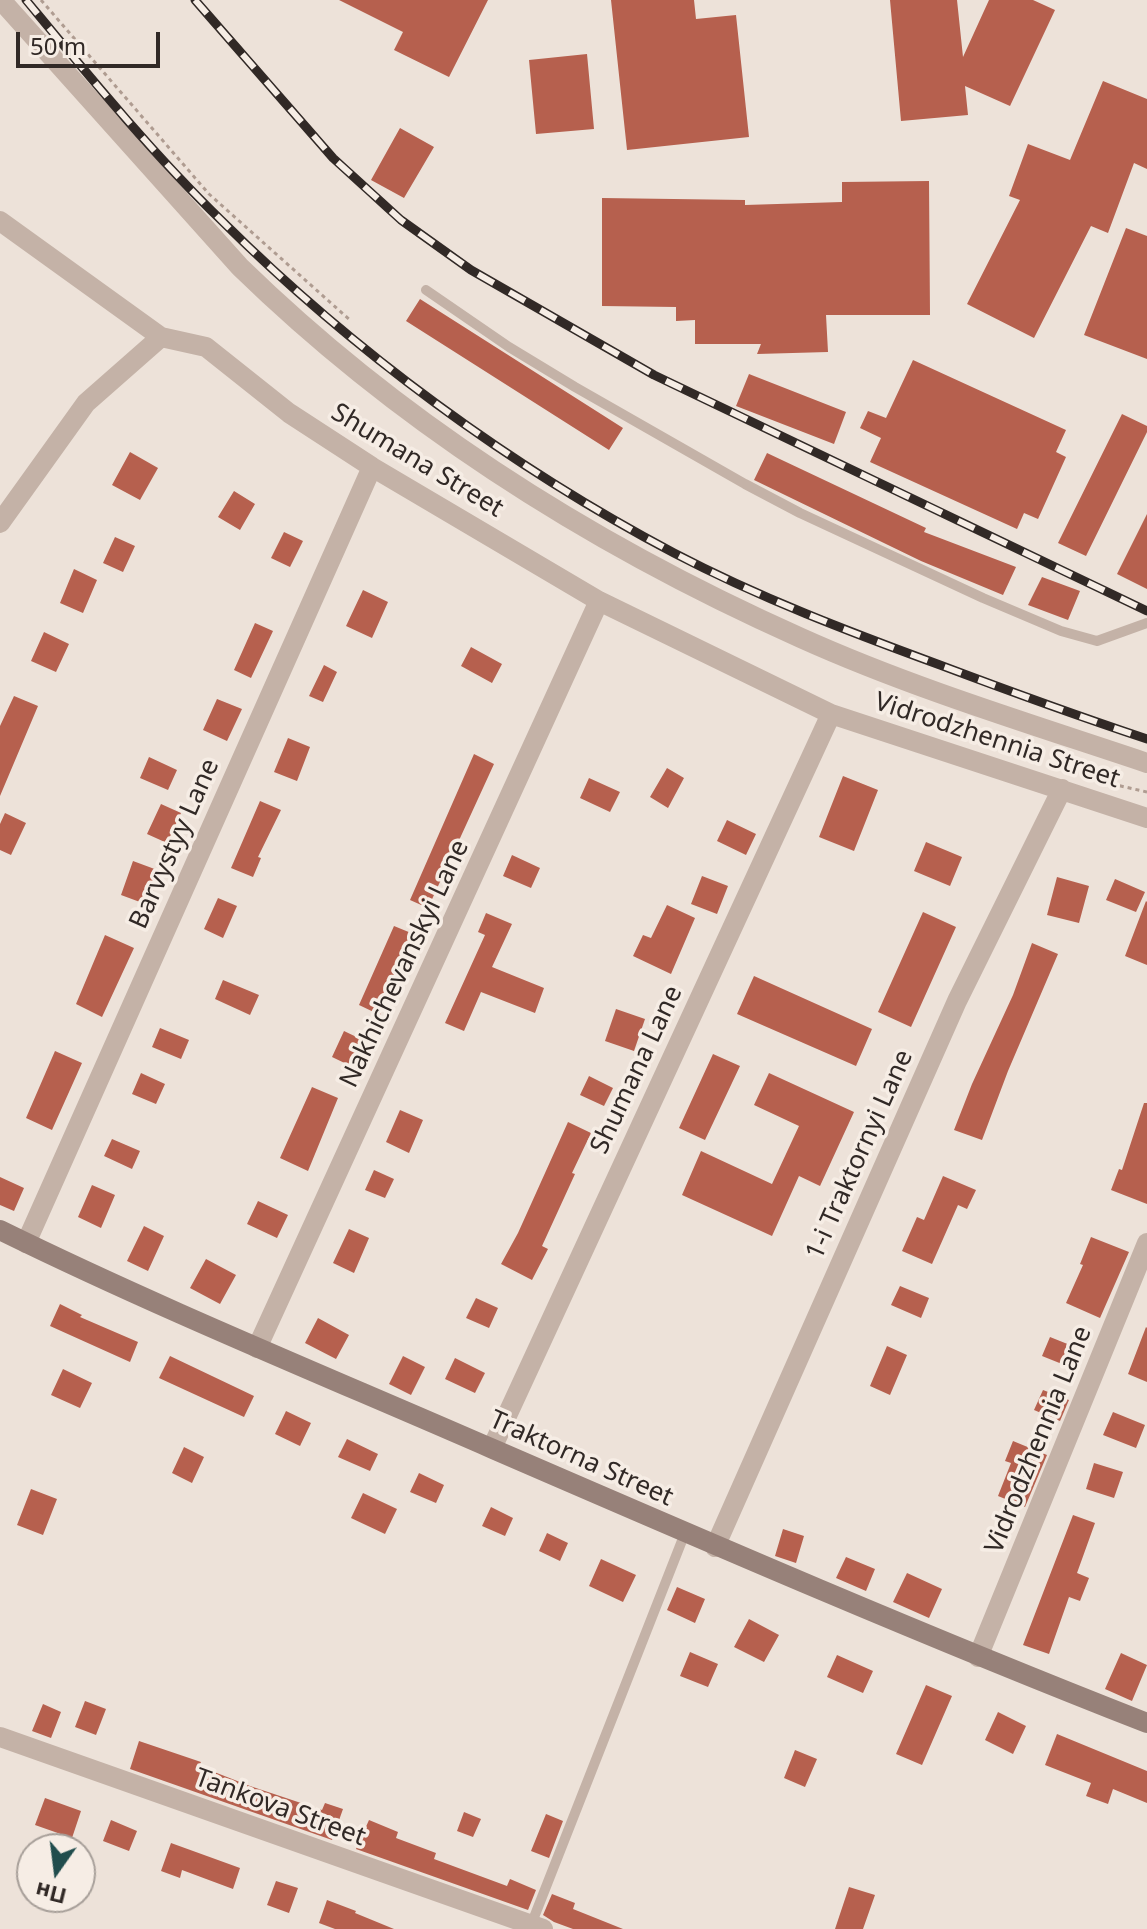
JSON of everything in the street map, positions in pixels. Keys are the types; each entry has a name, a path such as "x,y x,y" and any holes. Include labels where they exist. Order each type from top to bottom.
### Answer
{"street":[{"path":"1,0 268,295 379,389 487,466 636,558 802,638 926,687 1147,763"},
{"name":"Shumana Street","path":"0,221 161,337 206,347 289,413 372,467 599,601 831,714"},
{"path":"0,523 86,403 161,337"},
{"name":"Barvystyy Lane","path":"26,1243 372,467"},
{"name":"Nakhichevanskyi Lane","path":"257,1348 599,601"},
{"name":"Vidrodzhennia Street","path":"831,714 1147,818"},
{"name":"Shumana Lane","path":"492,1448 831,714"},
{"name":"1-i Traktornyi Lane","path":"715,1547 957,1001 1062,789"},
{"name":"Traktorna Street","path":"0,1230 257,1348 715,1547 978,1657 1147,1723"},
{"name":"Vidrodzhennia Lane","path":"978,1657 1147,1243"},
{"name":"Tankova Street","path":"0,1737 537,1927"}],"lane":[{"path":"426,290 509,347 745,484 983,598 1061,631 1097,641 1147,623"},
{"path":"537,1927 685,1533"}],"path":[{"path":"41,0 209,194 351,321"}],"building":[{"path":"339,0 488,0 449,77 394,50 403,32"},
{"path":"611,0 694,0 696,19 736,15 749,137 627,150"},
{"path":"890,0 957,0 963,57 989,0 1033,0 1055,10 1010,106 965,86 968,115 901,121"},
{"path":"587,54 594,129 536,134 529,60"},
{"path":"1103,81 1147,99 1147,169 1134,163 1108,233 1091,226 1034,338 967,304 1020,200 1009,196 1028,144 1070,160"},
{"path":"400,128 434,147 404,198 371,180"},
{"path":"929,181 930,315 826,315 828,352 757,354 761,344 695,344 695,320 676,321 676,307 602,306 602,198 745,200 745,205 842,202 842,182"},
{"path":"1126,228 1147,236 1147,359 1084,335"},
{"path":"420,299 623,428 609,450 406,321"},
{"path":"913,360 1066,430 1056,452 1066,457 1038,519 1024,513 1017,529 870,462 881,438 860,428 868,411 886,418"},
{"path":"749,374 846,412 834,444 736,406"},
{"path":"1122,414 1147,426 1147,432 1086,556 1058,543"},
{"path":"130,452 158,468 140,500 112,485"},
{"path":"767,453 926,528 924,532 1016,567 1003,595 921,561 754,480"},
{"path":"234,491 255,504 240,530 218,517"},
{"path":"1147,514 1147,589 1117,574"},
{"path":"284,532 303,541 290,567 271,558"},
{"path":"115,537 135,546 123,572 103,563"},
{"path":"74,569 97,580 83,613 60,603"},
{"path":"1042,577 1080,591 1068,620 1028,605"},
{"path":"363,590 388,602 372,638 346,626"},
{"path":"255,623 273,631 251,678 234,670"},
{"path":"44,632 69,644 56,672 31,661"},
{"path":"471,647 502,664 492,683 461,666"},
{"path":"324,665 337,672 323,702 309,696"},
{"path":"14,696 38,706 0,796 0,726"},
{"path":"217,699 242,709 227,741 203,730"},
{"path":"288,738 310,747 297,781 274,772"},
{"path":"474,754 494,764 428,908 410,900"},
{"path":"149,757 177,770 168,790 140,778"},
{"path":"667,768 684,778 668,808 650,797"},
{"path":"843,776 878,790 854,851 819,837"},
{"path":"589,778 620,792 610,812 580,798"},
{"path":"260,801 281,810 258,857 261,858 253,877 231,868"},
{"path":"161,804 181,813 167,843 147,834"},
{"path":"5,813 26,823 11,855 0,850 0,824"},
{"path":"727,820 756,834 746,855 717,841"},
{"path":"926,842 962,857 950,886 914,871"},
{"path":"512,855 540,868 531,888 503,876"},
{"path":"133,861 160,871 148,905 121,895"},
{"path":"702,876 728,886 717,914 691,904"},
{"path":"1057,877 1089,886 1079,923 1047,915"},
{"path":"1115,879 1145,892 1136,912 1106,900"},
{"path":"218,898 237,906 223,938 204,929"},
{"path":"1147,902 1147,965 1125,956"},
{"path":"667,905 695,918 671,974 633,956 643,935 651,938"},
{"path":"923,912 956,927 911,1027 878,1012"},
{"path":"486,913 512,924 492,967 544,988 535,1013 481,992 464,1031 445,1023 485,935 478,932"},
{"path":"394,926 416,935 380,1015 359,1005"},
{"path":"105,935 134,948 102,1017 76,1004"},
{"path":"1032,943 1058,954 982,1140 954,1130 1013,995"},
{"path":"754,976 872,1029 856,1066 737,1014"},
{"path":"223,980 259,995 250,1015 215,999"},
{"path":"616,1009 645,1019 634,1051 605,1041"},
{"path":"160,1028 189,1040 181,1059 152,1047"},
{"path":"344,1031 367,1042 355,1068 332,1057"},
{"path":"55,1051 82,1063 52,1130 26,1118"},
{"path":"713,1054 740,1066 705,1140 679,1128"},
{"path":"141,1073 165,1084 156,1104 132,1094"},
{"path":"769,1073 854,1112 820,1186 799,1176 772,1236 682,1195 701,1151 772,1184 799,1126 754,1105"},
{"path":"589,1076 613,1088 604,1106 580,1095"},
{"path":"312,1087 338,1098 308,1171 280,1158"},
{"path":"1144,1103 1147,1103 1147,1204 1111,1190 1119,1169 1122,1170"},
{"path":"400,1110 423,1120 409,1153 386,1142"},
{"path":"568,1122 591,1133 542,1246 548,1249 532,1280 501,1264"},
{"path":"112,1139 140,1151 132,1169 104,1156"},
{"path":"374,1170 394,1179 385,1198 365,1190"},
{"path":"943,1176 976,1190 967,1209 958,1205 932,1264 902,1251 917,1217 924,1220"},
{"path":"0,1177 24,1188 14,1211 0,1205"},
{"path":"92,1185 115,1195 101,1228 78,1217"},
{"path":"258,1201 288,1215 277,1238 247,1224"},
{"path":"144,1226 164,1236 148,1271 127,1261"},
{"path":"349,1229 369,1238 354,1273 333,1263"},
{"path":"1091,1237 1129,1252 1100,1318 1066,1303 1083,1265 1080,1264"},
{"path":"206,1259 236,1275 220,1304 190,1288"},
{"path":"900,1286 929,1298 921,1318 891,1305"},
{"path":"476,1298 498,1308 489,1328 466,1318"},
{"path":"60,1304 82,1315 80,1317 138,1342 130,1362 50,1326"},
{"path":"318,1318 349,1335 336,1359 305,1343"},
{"path":"1147,1328 1147,1382 1128,1374"},
{"path":"1050,1337 1075,1347 1067,1366 1042,1356"},
{"path":"887,1346 907,1355 890,1395 870,1386"},
{"path":"170,1356 254,1396 244,1417 159,1378"},
{"path":"403,1356 425,1367 411,1395 389,1384"},
{"path":"455,1358 485,1373 475,1393 445,1379"},
{"path":"63,1369 92,1383 80,1408 51,1395"},
{"path":"1043,1390 1069,1400 1060,1421 1034,1410"},
{"path":"286,1411 311,1423 300,1446 275,1434"},
{"path":"1113,1412 1145,1425 1136,1448 1103,1435"},
{"path":"347,1439 378,1454 370,1471 338,1457"},
{"path":"1013,1441 1047,1455 1025,1507 998,1496 1011,1463 1005,1461"},
{"path":"184,1447 204,1457 192,1483 172,1473"},
{"path":"1094,1463 1123,1472 1114,1498 1086,1489"},
{"path":"419,1473 444,1485 436,1503 410,1492"},
{"path":"31,1489 57,1499 43,1535 17,1525"},
{"path":"363,1493 397,1509 385,1534 351,1518"},
{"path":"491,1507 513,1518 505,1536 482,1526"},
{"path":"1073,1515 1095,1523 1077,1573 1089,1578 1080,1601 1069,1597 1049,1654 1023,1645"},
{"path":"783,1529 804,1536 796,1563 775,1556"},
{"path":"547,1533 568,1543 560,1561 539,1551"},
{"path":"846,1557 875,1569 866,1591 836,1578"},
{"path":"601,1559 636,1575 623,1602 589,1586"},
{"path":"907,1573 942,1589 929,1618 893,1602"},
{"path":"677,1587 705,1599 695,1623 667,1610"},
{"path":"749,1619 779,1635 764,1662 734,1647"},
{"path":"690,1652 718,1664 708,1687 680,1676"},
{"path":"1121,1653 1147,1665 1132,1701 1105,1689"},
{"path":"837,1655 873,1671 863,1693 827,1677"},
{"path":"926,1685 952,1696 922,1765 896,1754"},
{"path":"85,1701 106,1709 96,1735 75,1727"},
{"path":"43,1704 61,1712 51,1738 32,1731"},
{"path":"998,1712 1026,1726 1013,1754 985,1740"},
{"path":"1057,1734 1147,1771 1147,1803 1113,1789 1108,1804 1086,1796 1091,1783 1045,1765"},
{"path":"139,1741 201,1762 199,1766 250,1786 322,1810 325,1803 343,1809 332,1840 130,1769"},
{"path":"795,1750 817,1759 805,1787 784,1778"},
{"path":"45,1798 81,1811 74,1833 58,1833 35,1825"},
{"path":"464,1812 481,1819 473,1837 457,1831"},
{"path":"546,1814 563,1821 549,1858 531,1851"},
{"path":"111,1820 137,1831 129,1851 103,1841"},
{"path":"369,1820 398,1832 396,1838 436,1853 434,1859 507,1886 510,1879 536,1890 528,1910 356,1849"},
{"path":"171,1843 240,1868 233,1889 182,1870 180,1878 161,1871"},
{"path":"276,1881 298,1888 289,1913 267,1905"},
{"path":"849,1887 875,1895 863,1929 835,1929"},
{"path":"552,1894 575,1903 573,1909 623,1929 573,1929 554,1922 543,1915"},
{"path":"327,1900 394,1929 335,1929 319,1923"}],"railway":[{"path":"26,0 170,168 272,269 325,316 436,404 553,483 674,553 806,614 1147,739"},
{"path":"195,0 333,158 401,220 471,270 654,375 1147,611"}]}
